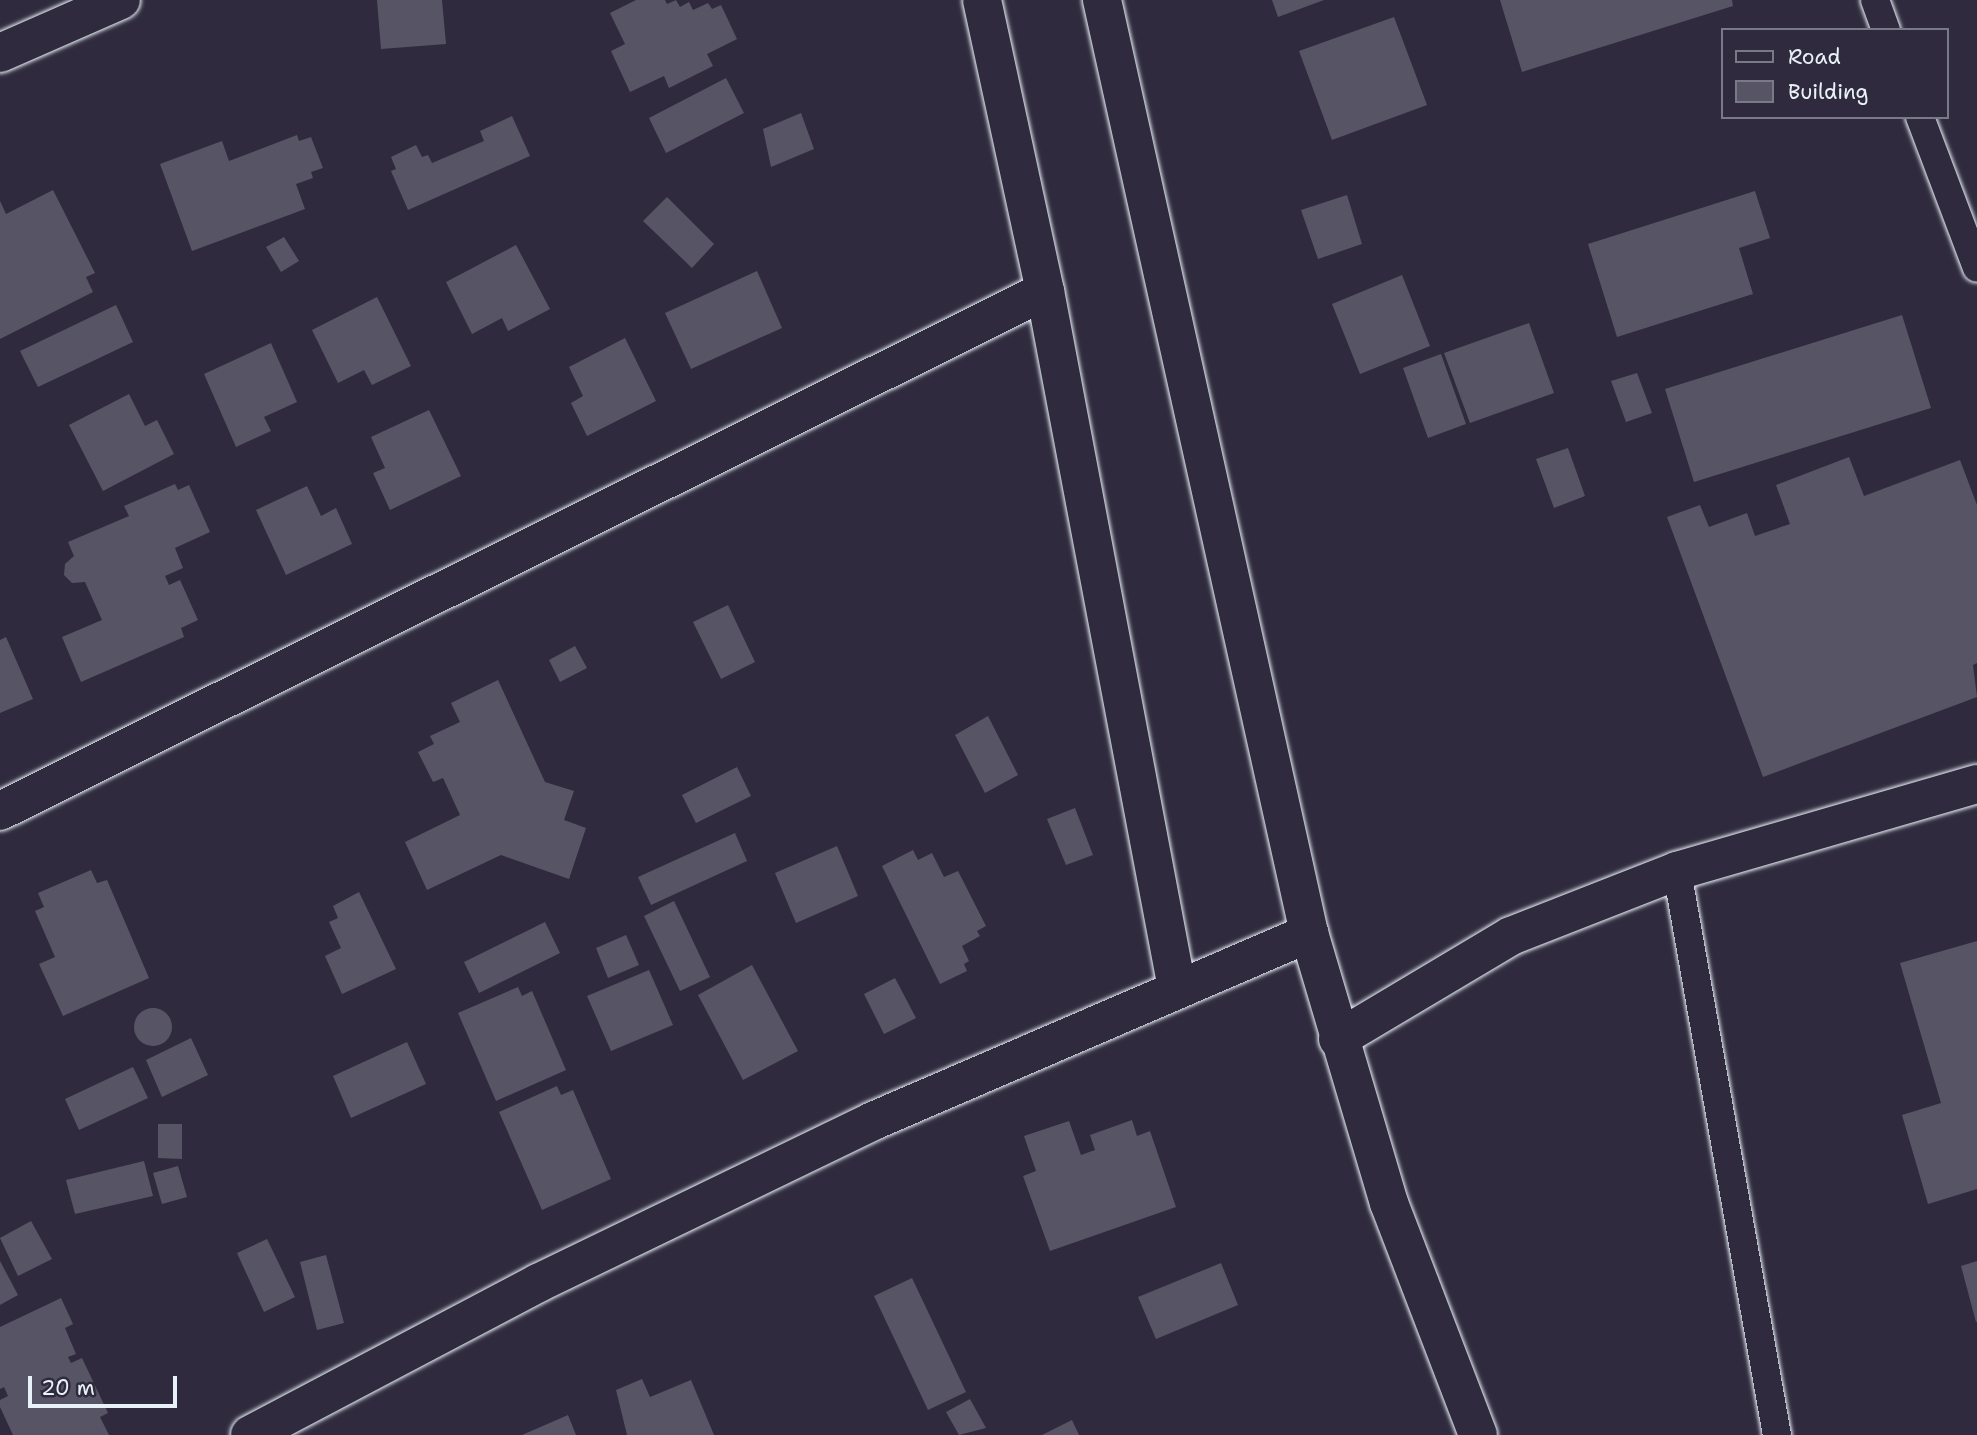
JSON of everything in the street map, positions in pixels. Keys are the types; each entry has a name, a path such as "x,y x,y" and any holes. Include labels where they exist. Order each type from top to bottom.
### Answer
{"street":[{"path":"0,53 121,0"},
{"path":"982,0 1045,291 1177,988"},
{"path":"1102,0 1309,933 1338,1040 1394,1216 1478,1435"},
{"path":"0,811 1045,291"},
{"path":"1338,1040 1511,936 1676,871 1977,784"},
{"path":"250,1435 538,1283 848,1133 1309,933"}],"lane":[{"path":"1875,0 1885,28"},
{"path":"1921,119 1977,268"},
{"path":"1676,871 1777,1435"}],"building":[{"path":"377,0 442,0 446,44 381,49"},
{"path":"636,0 665,0 667,4 676,0 680,7 689,2 693,10 708,3 712,9 721,5 737,39 707,54 713,66 669,88 664,76 630,92 611,51 625,44 610,13"},
{"path":"1272,0 1324,0 1278,17"},
{"path":"1500,0 1732,0 1733,6 1522,72"},
{"path":"1394,17 1427,105 1332,140 1299,51"},
{"path":"726,78 744,113 666,153 649,118"},
{"path":"801,113 814,149 771,167 763,129"},
{"path":"512,116 530,156 408,210 391,171 396,169 391,157 416,145 422,157 428,155 432,163 484,141 480,131"},
{"path":"297,135 299,141 311,137 323,168 311,172 313,178 296,184 305,209 192,251 160,164 222,141 229,161"},
{"path":"53,190 95,273 86,277 93,292 0,339 0,201 6,214"},
{"path":"1755,191 1770,238 1739,248 1753,294 1617,337 1588,244"},
{"path":"1347,195 1362,244 1318,259 1301,210"},
{"path":"667,197 714,244 692,268 643,221"},
{"path":"284,237 299,261 281,272 266,247"},
{"path":"516,245 550,309 508,331 502,318 472,334 446,282"},
{"path":"757,271 782,328 691,369 665,313"},
{"path":"1402,275 1430,346 1360,374 1332,304"},
{"path":"377,297 411,366 372,385 364,370 338,383 312,330"},
{"path":"116,305 133,342 38,387 20,351"},
{"path":"1902,315 1931,408 1694,482 1665,389"},
{"path":"1529,323 1554,393 1470,423 1444,353"},
{"path":"625,338 656,401 587,436 571,403 583,396 569,367"},
{"path":"271,343 297,402 264,417 271,431 236,447 204,374"},
{"path":"1441,354 1466,424 1428,438 1403,368"},
{"path":"1637,373 1652,413 1626,422 1611,381"},
{"path":"129,394 145,426 157,420 174,454 103,491 69,425"},
{"path":"429,410 461,476 390,510 373,473 385,468 371,437"},
{"path":"1568,448 1585,496 1554,508 1536,459"},
{"path":"1849,457 1864,496 1960,460 1977,505 1977,663 1973,665 1977,697 1763,777 1667,517 1700,505 1709,527 1747,513 1755,536 1790,524 1776,485"},
{"path":"175,484 178,490 189,485 210,532 175,548 183,568 165,576 169,585 180,580 198,620 181,628 184,637 81,682 62,637 102,620 85,582 72,583 64,575 65,564 74,556 68,542 129,516 124,506"},
{"path":"307,486 321,516 336,508 352,544 286,575 256,510"},
{"path":"728,605 755,662 721,679 693,622"},
{"path":"6,637 33,699 0,713 0,640"},
{"path":"575,646 587,668 560,682 549,660"},
{"path":"498,680 545,782 574,791 564,820 586,828 569,879 501,855 427,890 405,842 460,815 443,778 433,782 418,752 434,744 430,736 460,722 451,703"},
{"path":"988,716 1018,775 985,793 955,735"},
{"path":"737,767 751,796 696,823 682,795"},
{"path":"1075,808 1093,855 1066,865 1047,819"},
{"path":"735,833 747,861 651,905 638,877"},
{"path":"837,846 858,896 796,923 775,873"},
{"path":"913,850 918,860 932,853 944,877 958,871 986,926 977,931 980,936 962,946 969,961 964,964 967,971 940,984 882,866"},
{"path":"91,870 97,883 107,880 149,978 63,1016 39,964 55,957 35,911 44,907 38,893"},
{"path":"359,892 396,969 342,994 325,956 341,948 329,922 338,918 333,906"},
{"path":"674,901 710,977 680,991 644,916"},
{"path":"545,922 560,953 479,993 464,962"},
{"path":"626,935 639,965 608,978 596,948"},
{"path":"1977,941 1977,1189 1928,1204 1902,1115 1941,1103 1900,963"},
{"path":"752,965 798,1051 743,1080 698,995"},
{"path":"649,970 673,1025 611,1051 587,996"},
{"path":"895,978 916,1018 884,1034 864,994"},
{"path":"518,987 522,996 532,991 566,1070 496,1101 458,1013"},
{"path":"153,1008 167,1013 172,1027 167,1041 153,1046 139,1041 134,1027 139,1013"},
{"path":"191,1038 208,1075 162,1097 146,1060"},
{"path":"407,1042 426,1084 351,1118 333,1076"},
{"path":"133,1067 148,1098 79,1130 65,1099"},
{"path":"557,1086 561,1095 573,1090 611,1179 542,1210 499,1112"},
{"path":"1132,1120 1137,1136 1150,1131 1176,1207 1050,1251 1023,1176 1036,1171 1024,1136 1069,1121 1081,1155 1095,1150 1090,1135"},
{"path":"158,1124 182,1124 182,1159 158,1158"},
{"path":"144,1161 153,1196 75,1214 66,1180"},
{"path":"178,1166 187,1197 162,1204 153,1173"},
{"path":"31,1221 52,1259 18,1276 0,1238"},
{"path":"267,1239 295,1297 264,1312 237,1253"},
{"path":"326,1255 344,1323 317,1330 300,1262"},
{"path":"0,1261 18,1295 0,1305"},
{"path":"1977,1261 1977,1322 1976,1322 1961,1266"},
{"path":"1221,1263 1238,1305 1156,1339 1138,1297"},
{"path":"912,1278 966,1392 928,1410 874,1296"},
{"path":"61,1298 73,1324 65,1328 76,1354 68,1357 71,1363 82,1358 108,1413 100,1417 109,1435 13,1435 0,1407 0,1400 8,1396 4,1387 0,1389 0,1327"},
{"path":"642,1379 650,1397 691,1380 714,1435 627,1435 616,1390"},
{"path":"970,1399 986,1428 959,1435 946,1412"},
{"path":"568,1415 576,1435 522,1435"},
{"path":"1072,1420 1079,1435 1042,1435"}]}
